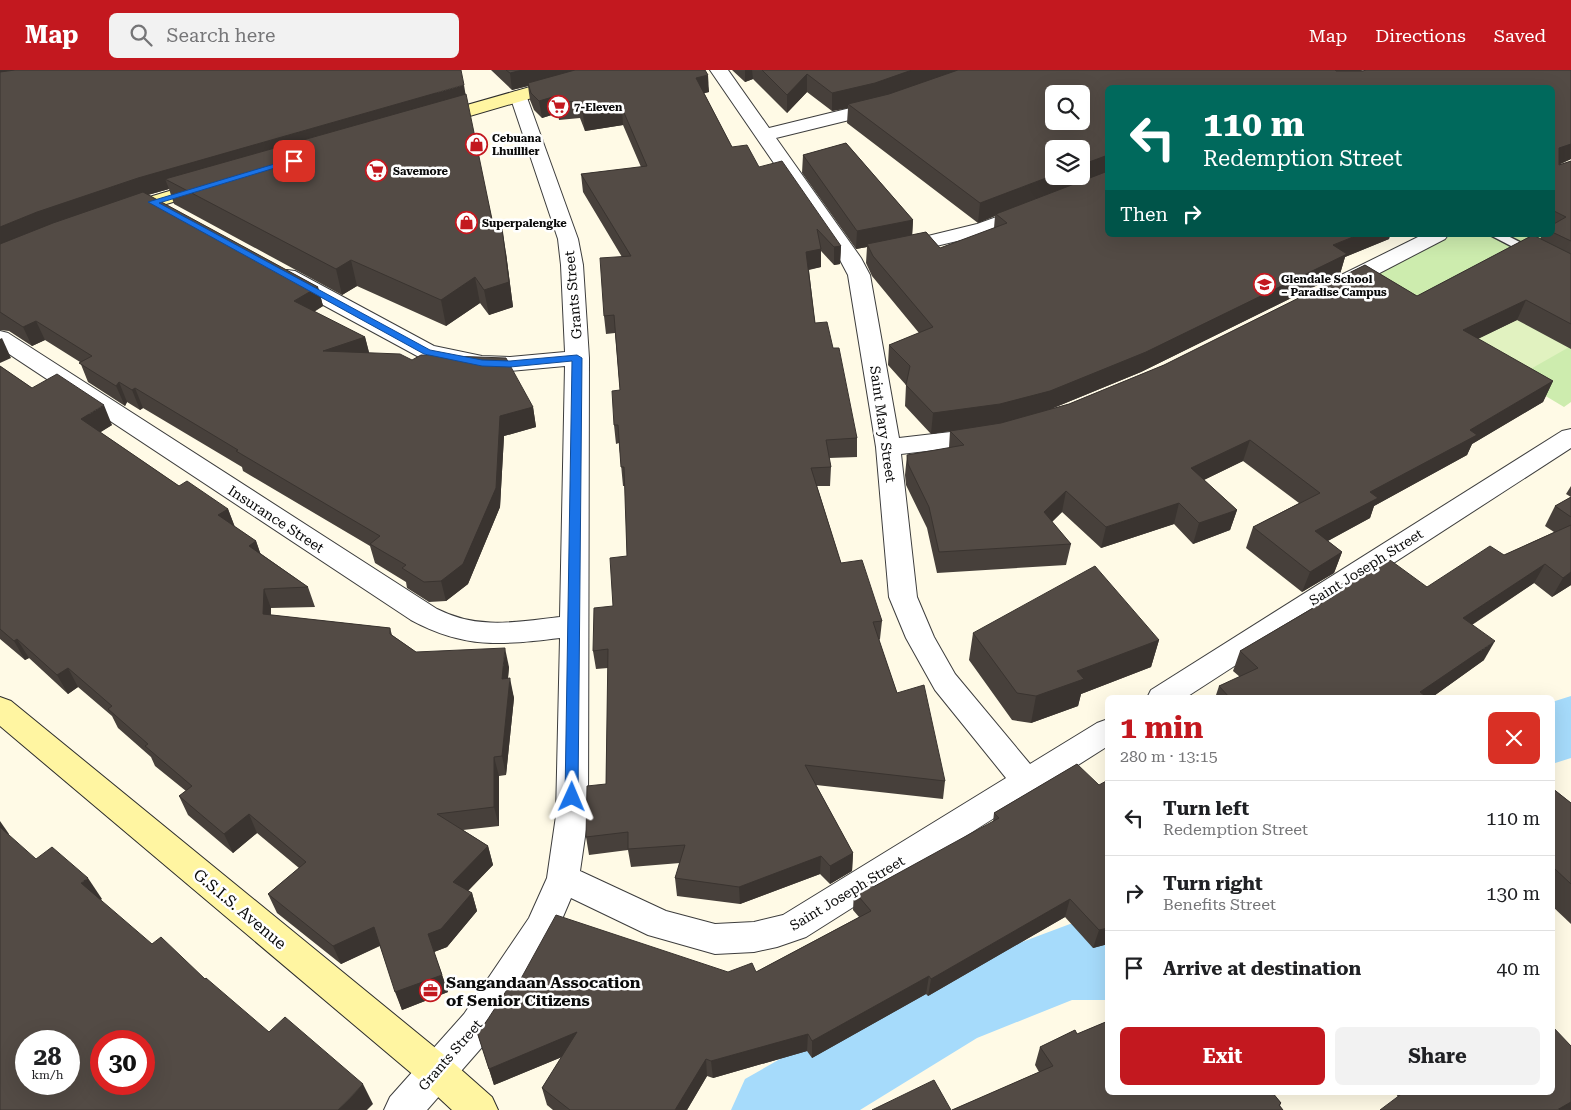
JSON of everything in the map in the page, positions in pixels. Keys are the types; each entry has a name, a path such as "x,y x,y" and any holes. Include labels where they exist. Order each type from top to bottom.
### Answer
{"street":[{"path":"416,126 608,70"},
{"name":"Saint Mary Street","path":"719,70 765,135 865,255 859,275 888,447 903,597 920,638 946,682 1027,782"},
{"name":"Grants Street","path":"403,1110 477,1026 542,926 564,878 572,816 577,358 572,264 568,239 519,96"},
{"path":"765,135 899,101"},
{"path":"102,218 227,180"},
{"path":"152,202 178,216"},
{"path":"865,255 984,229 1046,205"},
{"path":"1320,295 1434,237"},
{"path":"272,268 427,352 482,363 510,364 577,358"},
{"name":"Insurance Street","path":"0,338 420,613 446,626 469,632 500,634 574,626"},
{"path":"888,447 938,443 1008,431"},
{"name":"Saint Joseph Street","path":"1166,695 1571,437"},
{"name":"G.S.I.S. Avenue","path":"0,709 436,1071 479,1110"},
{"name":"Saint Joseph Street","path":"564,878 660,924 715,939 754,937 777,932 794,926 1105,734"}],"lane":[{"path":"1500,237 1571,273"}],"green space":[{"path":"1571,174 1571,402 1564,407 1358,283 1448,237 1555,237 1555,225"},
{"path":"1509,265 1571,346 1520,375 1415,314"}],"building":[{"path":"15,70 461,70 464,85 138,178 37,212 0,227 0,72"},
{"path":"506,70 522,70 510,73"},
{"path":"575,70 705,70 708,75 696,78 732,147 747,145 759,167 782,161 841,246 834,247 817,229 821,249 806,252 815,323 827,322 833,348 839,348 857,438 826,440 831,467 811,468 841,563 862,560 882,621 873,622 897,693 924,685 945,781 805,765 853,853 830,866 821,856 739,887 675,878 685,845 628,849 628,832 586,837 587,786 606,784 608,649 593,651 594,608 613,606 610,558 627,556 624,467 621,467 618,425 614,425 612,391 620,390 614,315 604,316 600,258 631,256 581,174 647,166 622,108 583,114 578,101 557,103 556,96 539,101 531,93 528,83"},
{"path":"762,70 912,70 875,83 832,93 807,74 787,95"},
{"path":"958,70 1571,70 1571,144 1559,148 1559,165 1571,161 1571,241 1555,233 1555,223 1566,217 1555,212 1555,85 1105,85 1105,156 1090,162 1090,140 1045,140 1045,178 980,203 848,104 889,94"},
{"path":"466,94 494,229 502,228 509,282 484,290 475,277 441,300 351,260 336,269 165,179"},
{"path":"846,143 913,220 857,231 803,155"},
{"path":"1105,172 1105,237 1353,237 1333,245 1347,254 1146,352 1050,391 1000,404 933,413 906,385 910,366 889,345 933,327 873,256 867,244 926,232 940,248 1007,223 996,214 1072,185 1090,185 1090,178"},
{"path":"143,192 318,287 294,301 365,337 323,351 400,354 412,360 421,355 506,358 533,407 500,416 496,488 463,564 441,581 424,582 402,568 406,565 370,544 380,536 236,451 238,450 135,388 132,390 119,382 116,386 79,363 92,356 36,321 23,327 0,312 0,244 53,223"},
{"path":"1529,237 1537,237 1571,254 1571,324 1526,300 1463,330 1553,381 1470,430 1477,435 1370,492 1378,498 1315,531 1342,552 1310,572 1253,527 1320,493 1250,440 1191,468 1237,510 1199,523 1179,503 1106,527 1066,491 1044,512 1071,544 939,552 929,507 908,464 907,455 964,445 950,431 1001,423 1069,404 1164,365 1365,265 1417,296"},
{"path":"0,366 32,388 57,374 104,405 81,419 179,486 187,481 228,509 218,515 256,541 249,546 308,587 264,589 263,614 390,628 390,634 416,652 505,648 502,679 510,678 502,756 494,757 494,807 437,814 488,846 453,882 472,893 441,929 428,934 442,975 395,992 374,927 333,946 268,894 306,862 249,814 224,834 179,796 192,786 145,746 148,744 108,709 112,706 68,668 57,675 17,639 14,641 0,629"},
{"path":"1571,497 1571,517 1555,506"},
{"path":"1571,525 1571,572 1563,578 1545,564 1463,618 1495,641 1420,692 1424,695 1227,695 1219,686 1258,668 1240,651 1337,594 1332,590 1364,570 1369,573 1390,560 1427,587 1490,546 1504,555"},
{"path":"1095,566 1159,640 1077,671 1084,679 1036,696 1017,693 973,633"},
{"path":"1077,764 1099,785 1105,782 1105,929 1099,930 1070,899 931,979 929,976 812,1041 808,1034 711,1061 706,1059 675,1110 570,1110 542,1088 577,1032 489,1069 477,1032 486,1022 512,982 518,984 556,915 728,972 752,963 756,972 871,911 854,891 869,882 873,887 999,818 994,813"},
{"path":"1555,790 1571,803 1571,884 1555,869"},
{"path":"0,827 36,859 52,847 88,878 81,883 152,944 161,937 205,979 269,1032 285,1017 363,1084 338,1110 0,1110"},
{"path":"1105,1022 1105,1095 1274,1095 1281,1103 1279,1105 1283,1110 952,1110 1053,1066 1040,1047 1075,1030 1077,1034"},
{"path":"1555,1029 1571,1046 1571,1102 1557,1110 1380,1110 1400,1095 1555,1095"},
{"path":"934,1080 951,1110 872,1110"}],"waterway":[{"path":"1555,733 1571,725"},
{"path":"777,1110 946,1010 1070,962 1105,962"}],"place":[{"name":"7-Eleven","path":"558,107"},
{"name":"Cebuana Lhuillier","path":"476,144"},
{"name":"Savemore","path":"377,171"},
{"name":"Superpalengke","path":"466,223"},
{"name":"Glendale School – Paradise Campus","path":"1265,285"},
{"name":"Sangandaan Assocation of Senior Citizens","path":"430,991"}],"route":[{"path":"294,161 152,202 427,352 482,363 510,364 577,358 572,797"}]}
